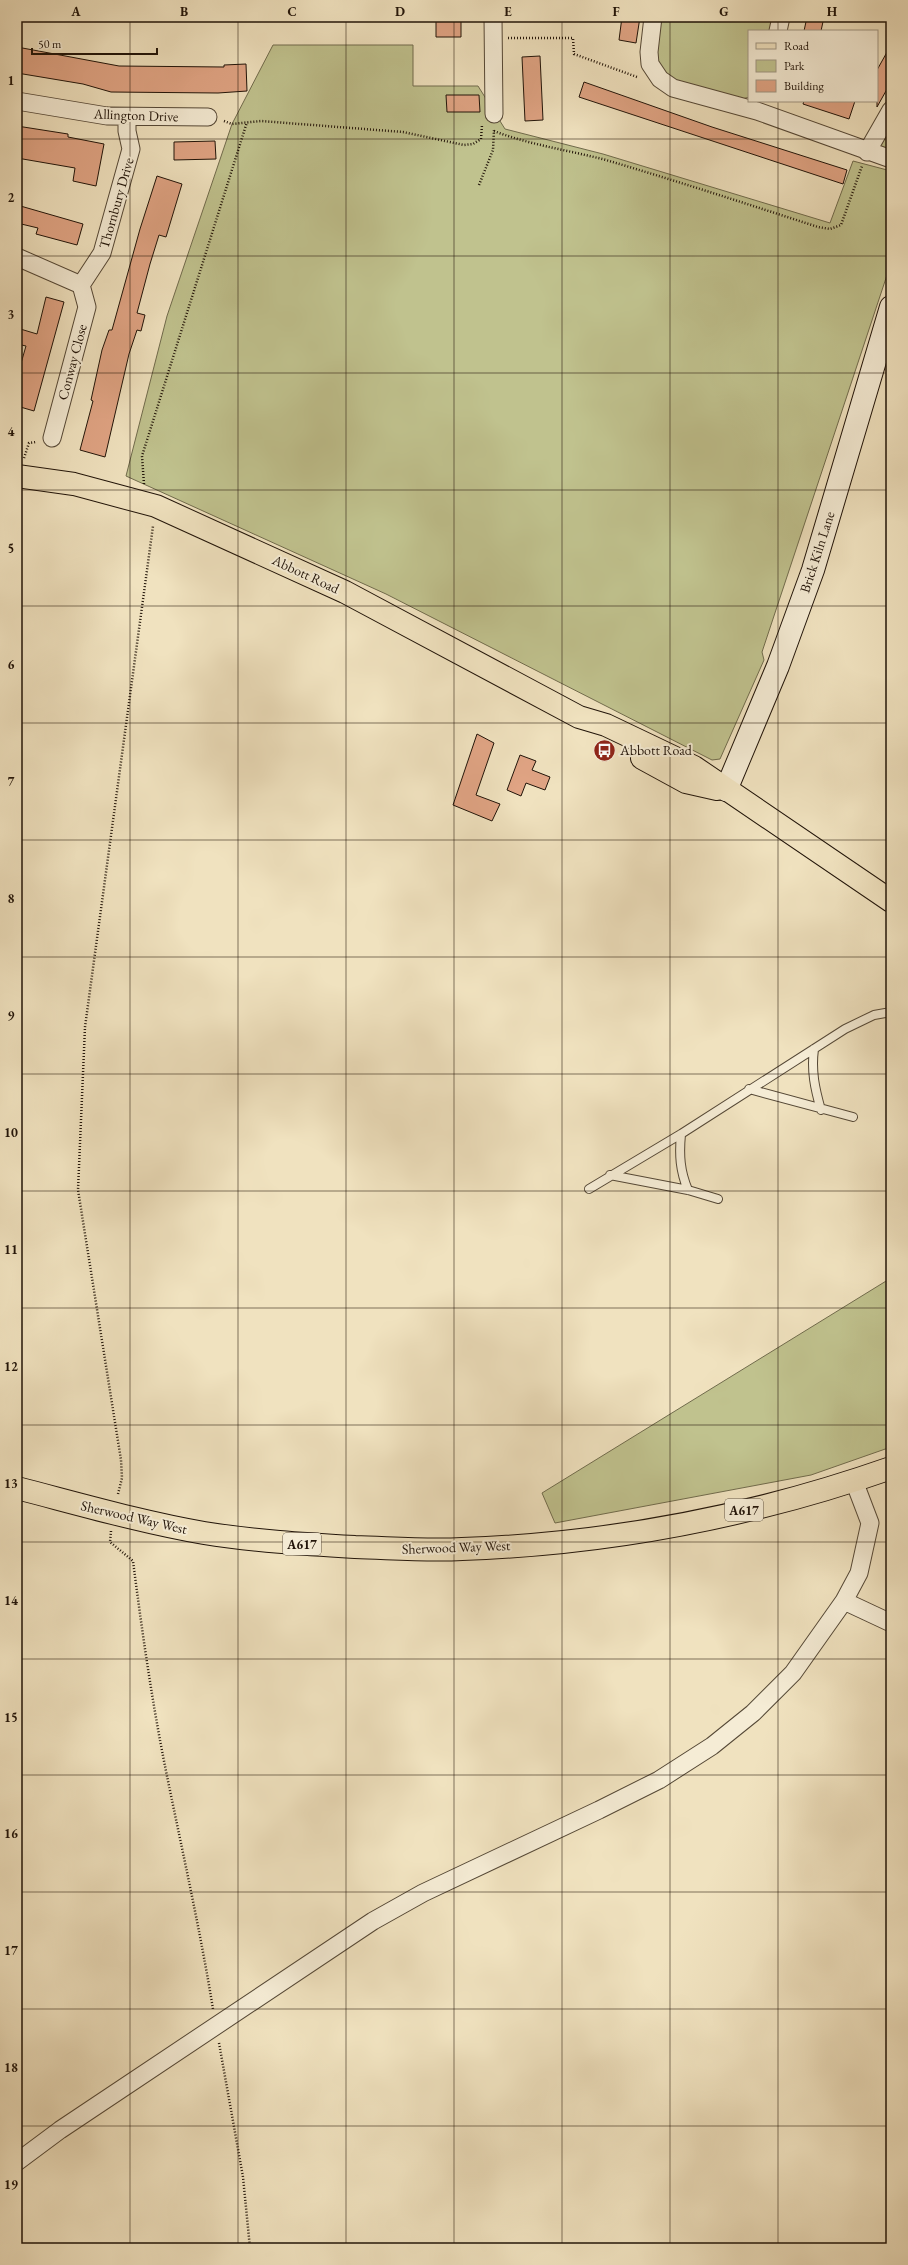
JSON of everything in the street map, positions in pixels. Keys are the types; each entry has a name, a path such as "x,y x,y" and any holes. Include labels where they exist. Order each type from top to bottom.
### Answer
{"main road":[{"name":"Abbott Road","path":"20,467 74,484 156,506 345,592 579,717 602,736 686,782 726,790 891,901"},
{"name":"Sherwood Way West","path":"17,1488 114,1513 204,1533 290,1544 462,1549 593,1539 716,1517 816,1493 891,1468"}],"street":[{"path":"494,17 494,114"},
{"path":"653,17 649,52 650,64 660,79 673,88 758,106 867,152 891,159"},
{"path":"778,30 781,17"},
{"name":"Allington Drive","path":"17,101 107,116 208,117"},
{"path":"867,152 891,110"},
{"name":"Thornbury Drive","path":"81,285 102,254 131,149 127,131 127,117"},
{"path":"17,257 81,285"},
{"name":"Conway Close","path":"52,438 87,307 81,285"},
{"name":"Brick Kiln Lane","path":"726,790 778,666 813,570 891,307"},
{"path":"17,2162 60,2130 215,2028 373,1921 423,1893 659,1780 712,1746 753,1713 793,1673 844,1601 859,1573 870,1523 854,1481"},
{"path":"844,1601 891,1623"}],"lane":[{"path":"589,1189 681,1134 749,1089 845,1030 874,1015 891,1012"},
{"path":"814,1049 811,1067 814,1087 821,1110"},
{"path":"749,1089 821,1110 853,1117"},
{"path":"681,1134 679,1151 681,1173 688,1190"},
{"path":"610,1176 688,1190 718,1199"}],"path":[{"path":"506,38 573,38 574,54 643,78 654,72"},
{"path":"208,117 232,124 261,121 403,132 464,145 473,144 481,139 482,113 494,114 493,150 479,185"},
{"path":"144,484 142,456 247,122"},
{"path":"494,131 521,141 556,147 606,161 818,227 830,229 841,225 867,152"},
{"path":"20,467 27,449"},
{"path":"118,1492 122,1478 121,1460 78,1190 85,1027 156,506"},
{"path":"110,1538 110,1542 133,1561 143,1641 166,1770 202,1940 215,2028 243,2177 250,2248"}],"green space":[{"path":"659,17 774,17 771,30 748,30 748,97 739,100 671,79 655,63"},
{"path":"273,45 413,45 413,86 478,86 505,129 603,154 830,223 853,161 891,171 891,263 762,652 764,660 720,759 712,760 386,594 126,476 167,316 232,124"},
{"path":"891,122 891,152 877,147"},
{"path":"891,1278 891,1447 811,1475 555,1523 542,1493"}],"building":[{"path":"436,17 461,17 461,37 436,37"},
{"path":"622,17 640,17 636,43 619,40"},
{"path":"807,17 824,17 821,30 804,30"},
{"path":"891,45 891,82 877,107 878,102 878,68"},
{"path":"17,47 119,66 224,67 224,65 246,64 247,91 218,93 111,92 83,84 17,73"},
{"path":"540,56 543,120 525,121 522,57"},
{"path":"584,82 712,127 847,170 843,184 579,97"},
{"path":"446,95 479,95 480,112 447,112"},
{"path":"804,102 855,102 849,119 803,104"},
{"path":"17,126 68,134 68,137 104,144 96,186 73,181 75,168 17,158"},
{"path":"215,141 216,159 174,160 174,142"},
{"path":"157,176 182,184 166,237 159,235 150,264 137,313 145,315 141,331 137,330 129,354 105,457 80,450 93,401 91,400 102,350 109,330 112,330 140,229"},
{"path":"17,205 83,224 77,245 36,234 38,228 17,223"},
{"path":"46,297 64,302 34,411 17,406 17,377 26,346 17,344 17,328 37,334"},
{"path":"477,734 494,743 476,795 500,804 492,821 453,805"},
{"path":"520,755 536,761 532,770 550,777 545,790 526,783 521,796 507,790"}],"place":[{"name":"Abbott Road","path":"604,750"}]}
